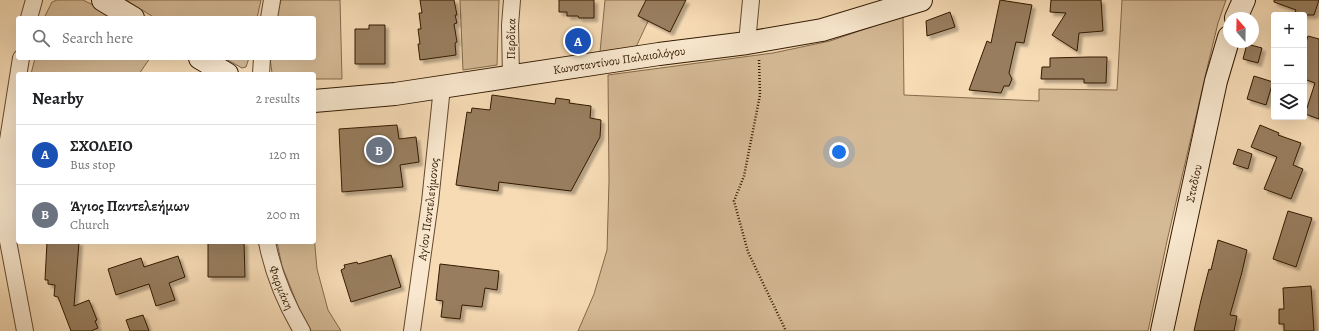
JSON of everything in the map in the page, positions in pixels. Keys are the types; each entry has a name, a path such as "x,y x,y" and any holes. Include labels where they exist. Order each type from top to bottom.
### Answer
{"street":[{"path":"30,16 34,0"},
{"path":"103,0 130,16"},
{"path":"268,16 272,0"},
{"name":"Περδίκα","path":"511,77 510,25 512,0"},
{"path":"751,0 753,42"},
{"name":"Κωνσταντίνου Παλαιολόγου","path":"316,101 395,94 659,54 753,42 822,30 921,0"},
{"path":"1239,12 1244,0"},
{"name":"Σταδίου","path":"1162,331 1216,81 1226,48"},
{"path":"19,72 21,60"},
{"path":"203,60 223,72"},
{"path":"261,72 262,60"},
{"name":"Αγίου Παντελεήμονος","path":"412,331 430,202 442,87"},
{"path":"16,90 8,140 8,241 24,331"},
{"name":"Φαρμάκη","path":"267,244 272,265 295,319 302,331"}],"path":[{"path":"753,42 760,95 744,176 734,201 748,252 786,331"}],"shaded area":[{"path":"57,0 83,0 112,16 45,16 52,2"},
{"path":"126,0 261,0 257,16 152,16"},
{"path":"281,0 340,0 342,79 316,79 316,72 272,72 270,60 316,60 316,16 277,16"},
{"path":"460,0 499,0 497,65 463,70"},
{"path":"605,0 658,0 636,47 600,52"},
{"path":"1122,0 1226,0 1218,23 1209,60 1167,241 1148,331 578,331 594,294 607,250 609,181 608,75 773,53 830,41 903,16 904,95 1039,101 1039,89 1117,90"},
{"path":"34,60 149,60 140,72 32,72"},
{"path":"228,60 248,60 246,67 242,68"},
{"path":"277,244 315,244 317,269 328,310 341,331 311,331 300,311 282,266"}],"building":[{"path":"420,0 454,0 457,15 455,15 457,23 454,24 457,42 455,43 456,55 420,60 418,29 421,29 419,13 422,13"},
{"path":"559,0 594,0 594,18 567,16 567,12 559,12"},
{"path":"646,0 686,0 670,32 638,16"},
{"path":"1000,0 1032,5 1024,43 1016,42 1009,73 1012,79 1009,86 1004,86 1001,93 969,90 987,41 991,43"},
{"path":"1051,0 1101,0 1103,31 1079,33 1077,51 1052,35 1066,13 1050,12"},
{"path":"1274,0 1319,0 1314,15 1307,15 1307,12 1295,12 1296,10 1274,2"},
{"path":"950,12 955,27 927,36 926,21"},
{"path":"369,25 385,25 385,64 355,64 355,29 369,29"},
{"path":"1308,36 1319,39 1319,119 1307,115 1307,108 1315,83 1307,80"},
{"path":"1246,48 1262,48 1258,63 1243,59"},
{"path":"1107,57 1106,83 1084,83 1084,79 1041,79 1042,67 1050,67 1050,58"},
{"path":"1254,76 1271,81 1271,89 1266,105 1247,99"},
{"path":"492,95 555,104 556,98 570,100 569,103 591,106 590,118 601,120 600,137 571,191 499,182 498,191 456,185 467,112 471,113 472,108 490,110"},
{"path":"397,125 399,139 416,137 419,162 400,165 403,187 342,192 339,129"},
{"path":"1260,125 1279,133 1278,135 1301,143 1293,165 1303,169 1291,199 1264,189 1277,157 1251,147"},
{"path":"1238,149 1252,154 1248,169 1233,164"},
{"path":"1288,211 1312,218 1296,267 1273,259"},
{"path":"1218,240 1247,250 1230,315 1237,316 1234,331 1194,331 1209,269 1211,270"},
{"path":"47,244 79,244 74,306 89,300 97,320 95,321 98,328 91,331 71,331 58,297 54,296 55,285 48,284 48,280 45,280"},
{"path":"208,244 244,244 245,277 208,277"},
{"path":"391,255 401,287 351,302 341,270 345,268 344,265 357,262 358,264"},
{"path":"178,256 185,277 169,283 175,300 156,306 149,284 116,295 108,269 141,258 144,267"},
{"path":"440,264 499,271 497,290 485,288 482,307 462,305 460,319 441,317 443,301 436,300"},
{"path":"1311,286 1314,331 1284,331 1284,324 1279,324 1279,309 1284,309 1283,288"},
{"path":"143,315 149,331 130,331 126,320"}],"place":[{"name":"ΣΧΟΛΕΙΟ","path":"578,41"},
{"name":"Άγιος Παντελεήμων","path":"379,150"}]}
